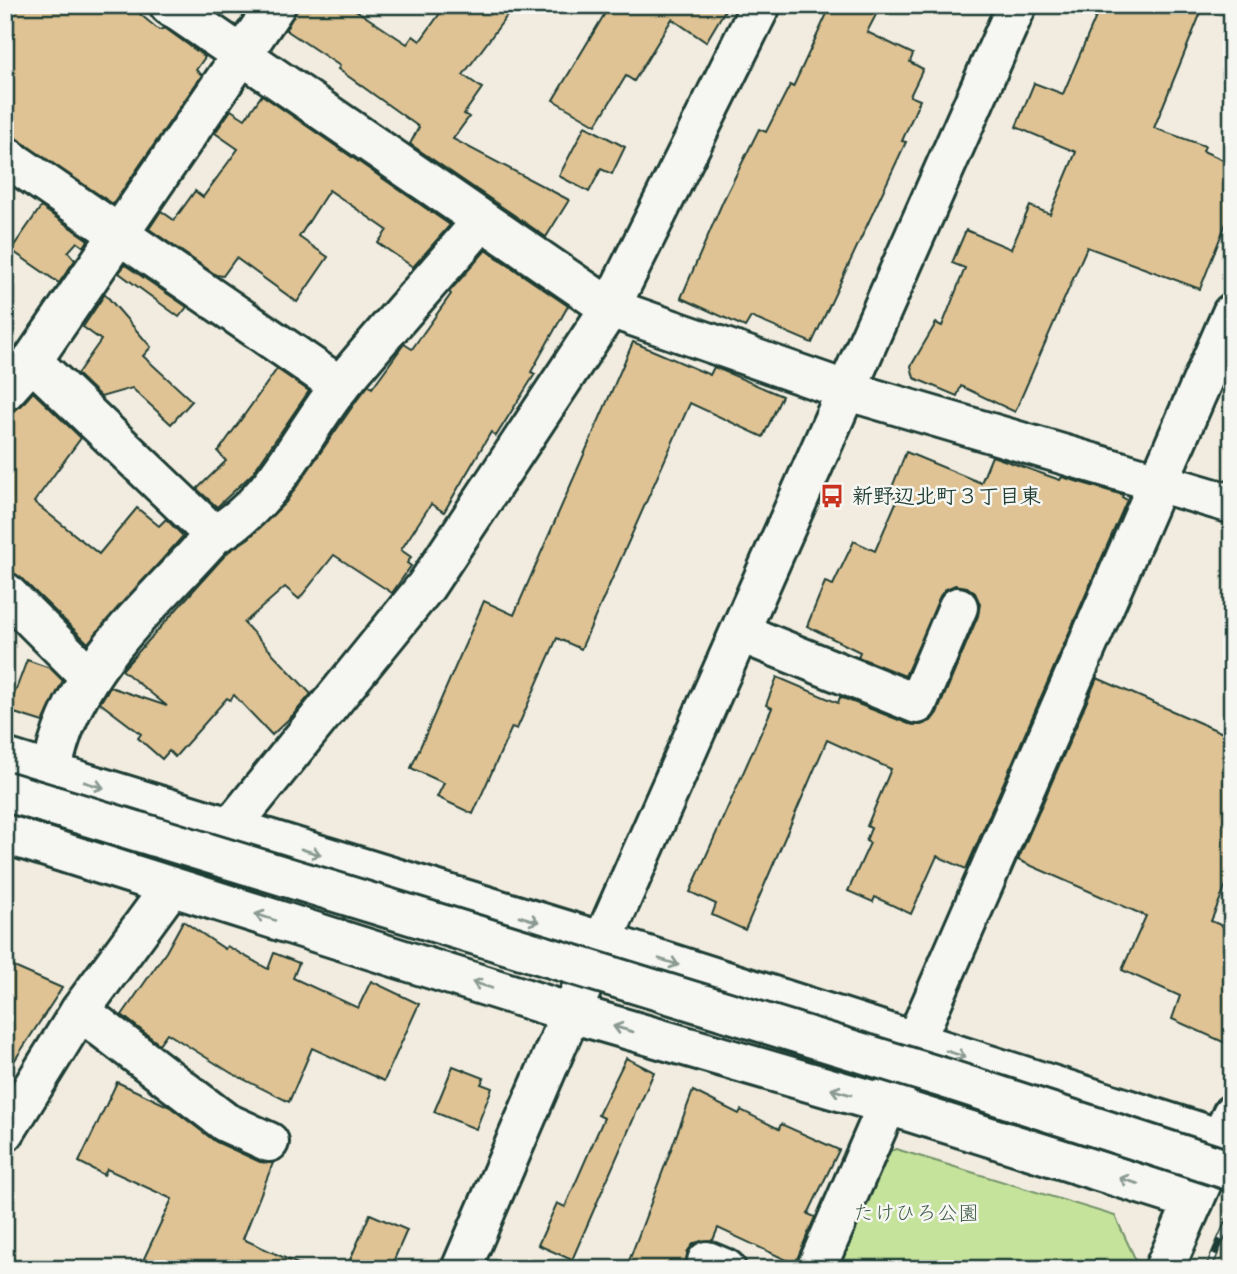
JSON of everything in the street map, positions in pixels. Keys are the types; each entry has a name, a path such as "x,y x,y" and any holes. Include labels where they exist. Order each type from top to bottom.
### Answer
{"street":[{"path":"169,5 610,308 848,391 1232,504"},
{"path":"5,391 32,361 244,56 276,5"},
{"path":"231,827 426,586 610,308 761,5"},
{"path":"461,1269 570,1013 604,942 1017,5"},
{"path":"5,156 340,386"},
{"path":"52,772 56,750 73,703 109,648 214,535 226,529 280,477 306,432 340,386 482,221"},
{"path":"817,1269 1232,313"},
{"path":"32,361 214,535"},
{"path":"5,592 89,676"},
{"path":"741,633 917,704 958,607"},
{"path":"5,758 604,942 1228,1141"},
{"path":"5,791 944,1078 1228,1141"},
{"path":"5,834 570,1013 888,1105 1194,1201"},
{"path":"5,1132 80,1011 171,887"},
{"path":"80,1011 225,1122 269,1142"},
{"path":"1164,1269 1194,1201 1228,1141"}],"green space":[{"name":"たけひろ公園","path":"896,1149 1115,1216 1140,1269 830,1269 880,1154"}],"building":[{"path":"5,5 129,5 159,30 165,28 205,57 196,70 202,75 113,204 5,132"},
{"path":"298,5 348,5 407,44 413,36 420,41 446,5 515,5 463,75 482,88 464,114 469,117 453,139 569,200 546,237 410,144 419,127 338,69 340,66 286,30"},
{"path":"610,5 728,5 706,42 672,19 634,81 626,76 596,125 553,100"},
{"path":"831,5 881,5 867,32 913,54 910,62 923,69 910,96 920,100 902,141 906,142 812,343 751,317 745,327 681,298 723,201 759,129 766,132 790,85 793,87"},
{"path":"1101,5 1204,5 1154,128 1205,146 1203,151 1232,164 1232,208 1200,289 1087,247 1015,412 961,386 957,396 914,378 911,366 936,323 942,326 965,268 952,263 966,230 1011,249 1030,206 1050,214 1076,152 1016,127 1034,83 1063,94"},
{"path":"262,95 450,225 413,267 378,243 387,230 329,190 299,237 328,257 297,302 236,258 223,276 216,275 149,229 161,211 174,220 195,191 203,197 238,149 215,133 231,110 245,119"},
{"path":"585,126 625,147 612,174 601,169 589,192 559,176"},
{"path":"41,207 88,240 84,247 77,242 68,252 75,260 59,283 11,250"},
{"path":"486,250 568,306 531,372 535,374 496,436 491,432 444,512 431,504 401,550 411,557 407,563 411,566 392,593 334,555 299,599 285,587 244,623 311,694 293,715 272,735 234,695 230,700 227,698 175,757 169,751 162,759 138,738 141,734 100,703 110,687 167,706 122,670 228,552 249,538 286,502 357,400 369,385 372,388 404,344 412,349 451,294 449,292"},
{"path":"125,265 187,307 179,317 119,273"},
{"path":"105,294 151,347 143,356 192,401 171,424 132,388 101,397 77,374 101,340 83,327"},
{"path":"633,342 710,375 714,367 782,396 763,437 690,403 581,649 557,638 517,729 512,727 473,814 437,797 444,783 411,768 484,601 514,615"},
{"path":"277,369 309,391 252,474 217,507 197,489 226,461 218,452"},
{"path":"33,392 81,438 34,502 99,554 137,508 159,526 166,519 183,536 88,643 20,577 5,571 5,412 21,406"},
{"path":"906,452 981,483 992,456 1060,480 1062,477 1123,495 1127,500 966,869 937,856 911,914 875,897 873,902 848,891 870,843 866,841 871,828 867,826 891,769 827,740 745,930 712,915 716,904 690,892 772,708 766,705 777,677 838,703 840,697 909,724 921,725 931,721 937,713 978,616 980,604 975,593 967,587 955,585 944,590 905,676 858,657 860,652 807,626 825,582 833,585 854,541 875,551 898,498 889,495"},
{"path":"27,660 50,668 63,681 43,722 8,711"},
{"path":"1097,678 1232,737 1232,871 1211,921 1232,930 1232,1046 1172,1019 1180,996 1122,970 1146,916 1018,860"},
{"path":"183,921 225,949 227,946 268,969 274,953 299,963 293,978 358,1008 371,981 419,1004 384,1081 312,1048 289,1102 231,1073 167,1033 159,1044 122,1015 166,952"},
{"path":"5,963 62,988 5,1075"},
{"path":"626,1058 654,1072 572,1260 538,1245 557,1203 565,1207 604,1118 598,1115"},
{"path":"453,1066 484,1078 481,1084 492,1088 476,1129 434,1112"},
{"path":"117,1082 170,1107 216,1142 260,1162 273,1163 243,1239 309,1269 139,1269 172,1199 107,1169 104,1175 79,1162"},
{"path":"693,1091 739,1114 741,1110 779,1129 781,1124 839,1150 808,1214 815,1217 795,1264 718,1228 713,1240 694,1243 687,1252 687,1269 626,1269"},
{"path":"370,1214 407,1230 390,1269 346,1269"}],"railway":[{"path":"1208,1269 1232,1214"}],"place":[{"name":"新野辺北町３丁目東","path":"832,496"}]}
